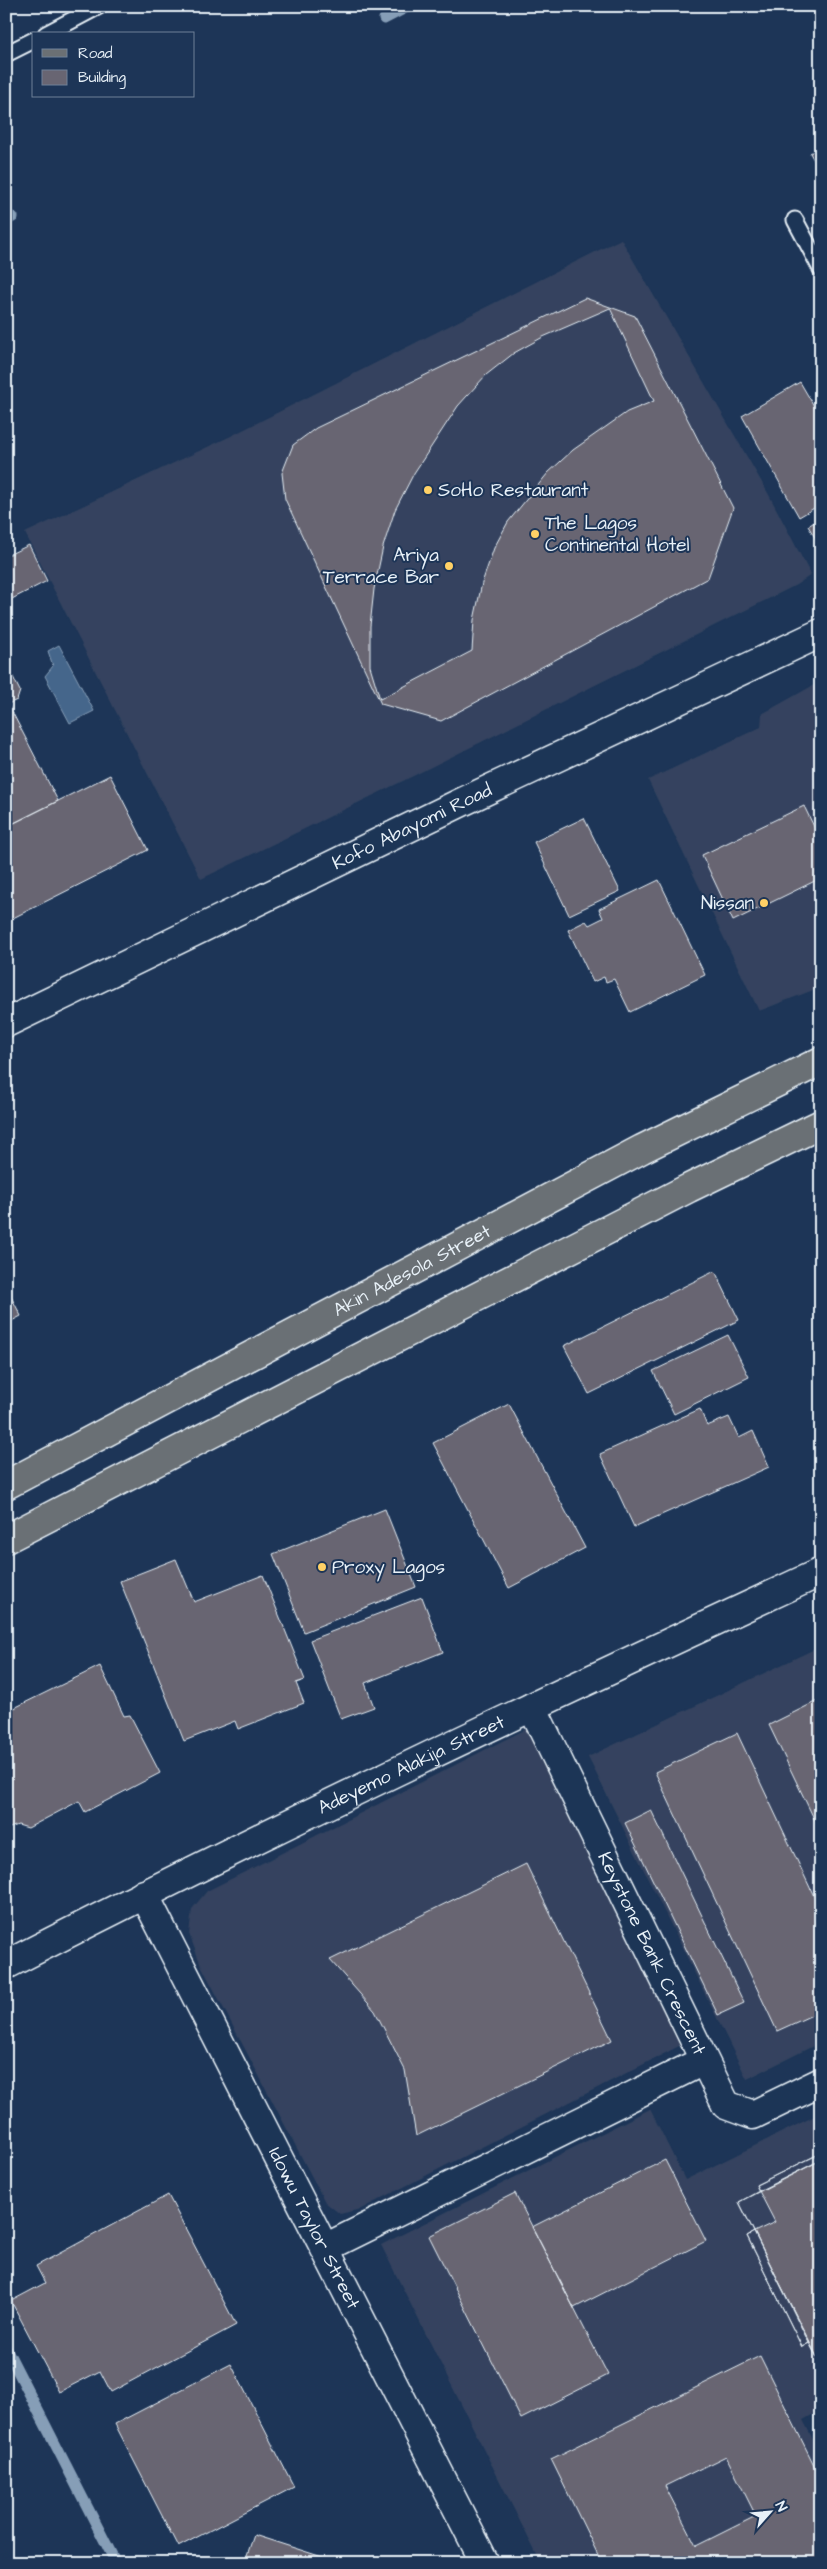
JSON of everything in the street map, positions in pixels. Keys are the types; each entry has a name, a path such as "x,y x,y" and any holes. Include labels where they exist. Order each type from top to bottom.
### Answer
{"main road":[{"name":"Akin Adesola Street","path":"6,1485 642,1149 821,1062"},
{"path":"6,1538 689,1188 821,1124"}],"street":[{"name":"Kofo Abayomi Road","path":"6,1023 453,806 821,633"},
{"name":"Adeyemo Alakija Street","path":"6,1965 144,1894 532,1707 821,1572"},
{"name":"Keystone Bank Crescent","path":"532,1707 726,2105 753,2115 821,2082"},
{"name":"Idowu Taylor Street","path":"144,1894 485,2563"},
{"path":"325,2248 703,2061"}],"lane":[{"path":"50,32 99,6"},
{"path":"6,54 32,41"},
{"path":"795,220 821,269"}],"shaded area":[{"name":"The Lagos Continental Hotel","path":"621,239 768,493 811,575 796,585 407,779 201,879 25,533 231,436"},
{"path":"59,645 94,711 70,723 45,676 53,666 48,651"},
{"name":"Nissan","path":"821,681 821,987 759,1011 648,780 761,727 762,714"},
{"path":"821,1646 821,2042 747,2079 588,1757"},
{"path":"530,1727 685,2043 361,2209 340,2214 325,2202 201,1965 189,1934 192,1909 207,1891"},
{"path":"650,2109 685,2180 821,2113 821,2410 803,2420 821,2455 821,2563 541,2563 381,2245"}],"building":[{"path":"821,147 821,173 810,153"},
{"name":"The Lagos Continental Hotel","path":"585,298 635,316 733,508 708,578 441,721 381,704 285,499 282,473 293,445 316,428"},
{"path":"610,308 654,401 627,412 573,450 548,473 508,522 494,548 482,583 474,620 472,651 380,699 370,666 370,626 374,589 383,547 395,510 414,473 458,406 486,375 514,353 543,337"},
{"path":"800,382 821,418 821,504 799,517 742,416"},
{"path":"821,518 821,547 808,526"},
{"path":"29,545 47,581 6,602 6,556"},
{"path":"6,673 12,675 20,691 17,700 8,704 58,801 12,824 6,812"},
{"path":"110,775 148,850 9,920 6,914 6,827"},
{"path":"804,806 821,841 821,878 733,921 702,855"},
{"path":"584,818 620,891 569,915 534,842"},
{"path":"659,880 705,975 630,1012 614,979 606,982 604,977 593,982 568,930 586,921 589,925 603,918 599,909"},
{"path":"715,1271 739,1320 589,1394 564,1346"},
{"path":"6,1287 21,1316 6,1324"},
{"path":"728,1335 749,1377 674,1414 653,1371"},
{"path":"509,1404 585,1548 509,1588 433,1443"},
{"path":"700,1409 707,1426 729,1417 739,1438 753,1431 769,1467 634,1527 600,1454"},
{"path":"385,1509 416,1587 304,1632 273,1554"},
{"path":"176,1559 194,1602 263,1575 305,1680 296,1683 304,1703 238,1729 235,1721 184,1741 120,1581"},
{"path":"422,1597 443,1652 365,1683 374,1707 341,1719 310,1640"},
{"path":"100,1666 124,1716 130,1715 160,1773 85,1812 79,1801 28,1828 18,1825 7,1829 6,1712"},
{"path":"821,1699 821,1833 769,1725"},
{"path":"737,1733 821,1911 821,2011 777,2031 655,1772"},
{"path":"651,1810 744,2003 718,2015 625,1823"},
{"path":"526,1864 612,2040 416,2136 405,2070 375,2011 330,1960"},
{"path":"821,2153 821,2160 759,2191 756,2185"},
{"path":"821,2153 821,2365 809,2343 802,2347 747,2236 754,2232 739,2202 759,2191 756,2185"},
{"path":"665,2160 706,2241 574,2308 532,2227"},
{"path":"821,2160 821,2365 739,2202"},
{"path":"821,2160 821,2365 754,2232 775,2222 759,2191"},
{"path":"515,2193 608,2375 521,2419 429,2236"},
{"path":"168,2195 236,2325 111,2392 100,2371 59,2392 11,2301 45,2283 36,2266"},
{"path":"754,2232 809,2343 802,2347 747,2236"},
{"path":"760,2356 821,2479 821,2563 602,2563 551,2459","holes":["726,2456 756,2516 696,2546 665,2486"]},
{"path":"231,2364 294,2487 178,2547 115,2424"},
{"path":"254,2535 341,2563 238,2563 246,2558"}],"waterway":[{"path":"384,19 409,6"},
{"path":"6,220 13,217"},
{"path":"6,2348 116,2563"}],"place":[{"name":"SoHo Restaurant","path":"428,490"},
{"name":"The Lagos Continental Hotel","path":"535,534"},
{"name":"Ariya Terrace Bar","path":"449,566"},
{"name":"Nissan","path":"764,903"},
{"name":"Proxy Lagos","path":"322,1567"}]}
